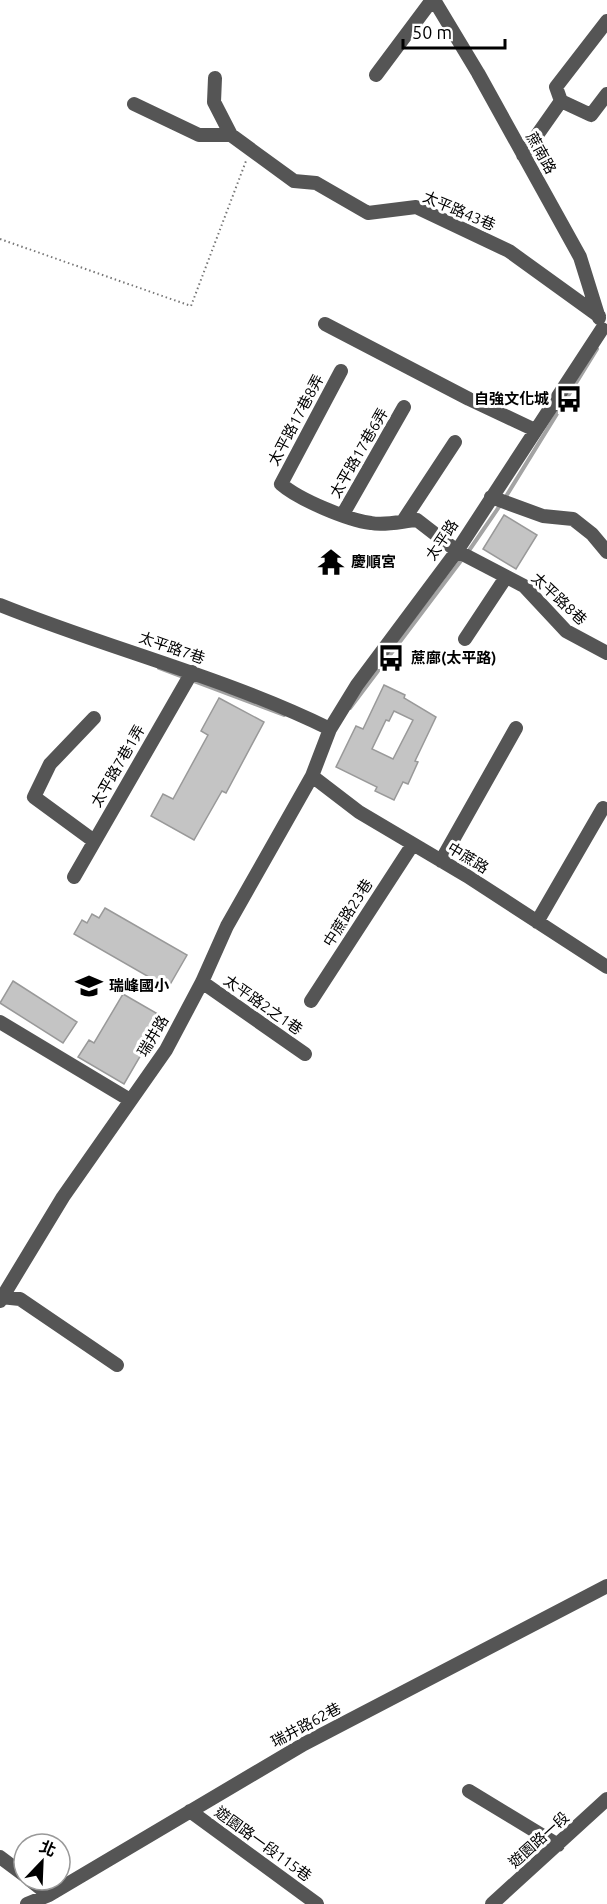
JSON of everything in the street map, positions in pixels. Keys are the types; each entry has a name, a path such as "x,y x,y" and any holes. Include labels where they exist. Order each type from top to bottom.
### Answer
{"street":[{"path":"376,75 433,0"},
{"name":"蔗南路","path":"433,0 580,256 603,326"},
{"path":"607,21 556,87 561,101 591,115 607,94"},
{"path":"134,104 199,135 231,135 214,102 215,78"},
{"path":"523,155 561,101"},
{"name":"太平路43巷","path":"231,135 294,182 316,183 368,213 416,207 509,251 603,326"},
{"path":"325,324 469,399 535,430"},
{"name":"太平路","path":"312,776 330,729 375,659 457,551 490,496 603,326"},
{"name":"太平路17巷8弄","path":"341,371 281,484 288,490 343,514"},
{"name":"太平路17巷6弄","path":"343,514 404,407"},
{"path":"343,514 372,524 403,521 455,442"},
{"path":"490,496 543,516 573,519 592,534 607,552"},
{"name":"太平路8巷","path":"403,521 417,520 457,551 524,586 566,631 607,653"},
{"path":"465,639 506,576"},
{"name":"太平路7巷","path":"0,605 282,705 330,729"},
{"name":"太平路7巷1弄","path":"74,877 192,672"},
{"path":"94,718 50,764 34,797 94,841"},
{"path":"441,861 516,728"},
{"name":"中蔗路","path":"312,776 359,812 441,861 607,967"},
{"name":"瑞井路","path":"1,1298 63,1197 166,1050 202,982 227,926 312,776"},
{"path":"537,922 603,808"},
{"name":"中蔗路23巷","path":"312,1001 413,844"},
{"name":"太平路2之1巷","path":"202,982 305,1054"},
{"path":"0,1022 130,1100"},
{"path":"1,1298 20,1299 117,1365"},
{"name":"瑞井路62巷","path":"27,1904 49,1895 304,1744 607,1586"},
{"path":"469,1791 558,1845"},
{"name":"遊園路一段","path":"492,1904 607,1799"},
{"name":"遊園路一段115巷","path":"190,1811 317,1904"},
{"path":"45,1892 49,1895"}],"path":[{"path":"0,239 191,306 250,150"}],"building":[{"path":"504,515 537,535 516,569 483,549"},
{"path":"384,685 405,695 404,698 436,717 415,761 418,762 408,784 403,782 394,800 375,791 377,787 336,767 356,726 363,729","holes":["394,711 413,720 393,759 372,749 386,720 389,721"]},
{"path":"219,698 264,722 226,793 222,791 194,840 151,816 163,794 173,799 208,735 201,731"},
{"path":"105,908 187,955 168,988 74,934 82,920 87,923 92,914 99,918"},
{"path":"13,981 77,1022 63,1043 0,1003"},
{"path":"123,994 163,1017 124,1084 78,1057 89,1040 94,1043"}],"waterway":[{"path":"505,498 597,349"},
{"path":"468,552 501,504"},
{"path":"350,708 463,558"},
{"path":"159,668 284,715"}],"place":[{"name":"自強文化城","path":"569,399"},
{"name":"慶順宮","path":"331,562"},
{"name":"蔗廍(太平路)","path":"391,658"},
{"name":"瑞峰國小","path":"89,986"}]}
